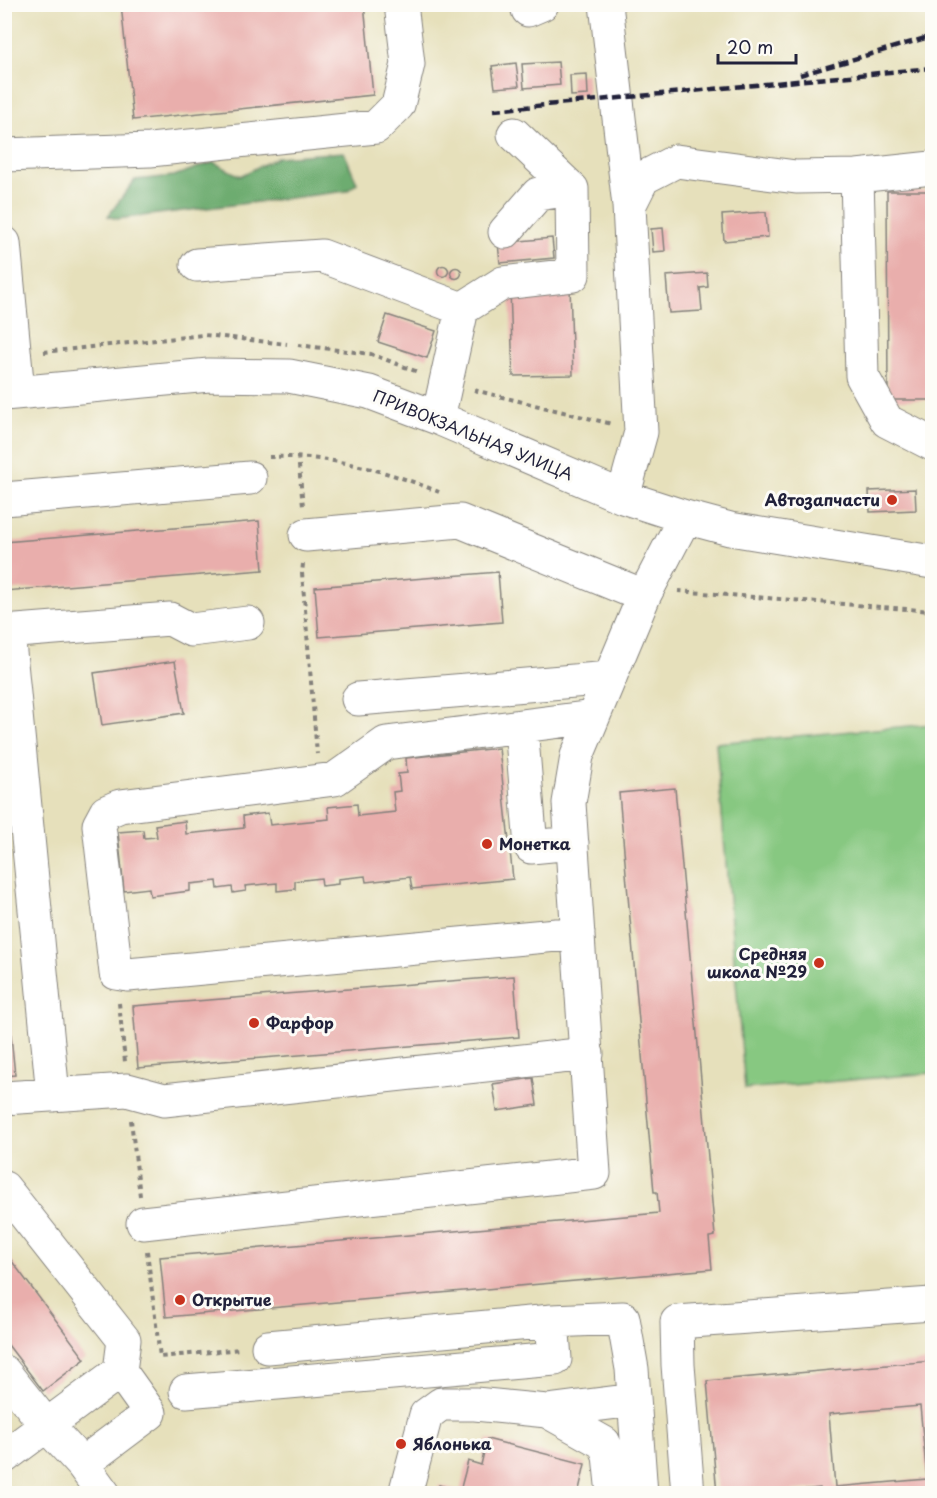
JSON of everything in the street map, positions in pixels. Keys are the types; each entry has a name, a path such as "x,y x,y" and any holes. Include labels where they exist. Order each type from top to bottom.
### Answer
{"street":[{"path":"4,155 150,150 376,127 398,105 408,63 401,4"},
{"path":"606,4 630,206 641,432 623,497"},
{"path":"438,418 462,309 503,283 573,275 572,189 514,134"},
{"path":"630,206 643,178 676,161 796,177 857,176 933,168"},
{"path":"857,176 862,376 887,421 933,444"},
{"path":"505,232 538,194 572,189"},
{"path":"4,243 11,393"},
{"path":"197,265 322,256 462,309"},
{"name":"ПРИВОКЗАЛЬНАЯ УЛИЦА","path":"11,393 208,375 289,376 369,392 438,418 623,497 730,530 933,561"},
{"path":"4,499 250,478"},
{"path":"143,1223 594,1173 570,803 577,756 644,596 686,517"},
{"path":"306,535 460,521 644,596"},
{"path":"53,1095 6,632 170,619 191,630 248,623"},
{"path":"358,699 609,678"},
{"path":"578,933 128,975 116,973 99,825 106,812 120,806 335,779 386,743 593,717"},
{"path":"521,726 531,847 572,843"},
{"path":"4,1098 127,1090 164,1100 588,1054"},
{"path":"4,1188 124,1340 120,1371 150,1413 82,1464"},
{"path":"688,1494 677,1322 933,1304"},
{"path":"292,1382 279,1346 552,1321 623,1318 633,1384 641,1494"},
{"path":"186,1391 555,1359 552,1321"},
{"path":"405,1494 426,1415 441,1404 475,1404 547,1411 633,1384 678,1365"},
{"path":"4,1457 120,1371"},
{"path":"4,1372 46,1425 82,1464 104,1494"},
{"path":"547,1411 604,1443 609,1455 613,1494"}],"path":[{"path":"298,456 306,535 302,573 320,781"},
{"path":"116,973 127,1090 160,1357 279,1346"}],"green space":[{"path":"344,152 357,183 347,191 117,219 108,216 135,180 174,176 213,162 240,176 278,157"},
{"path":"932,724 932,1073 745,1089 716,743"}],"building":[{"path":"121,4 364,4 373,95 133,120"},
{"path":"558,62 560,85 524,88 522,64"},
{"path":"516,63 519,86 495,88 492,66"},
{"path":"587,74 588,95 571,96 570,75"},
{"path":"887,191 932,191 932,400 888,400"},
{"path":"766,212 768,237 724,241 722,215"},
{"path":"663,228 665,251 653,252 651,229"},
{"path":"552,238 554,258 500,263 498,243"},
{"path":"443,265 449,271 443,277 437,271"},
{"path":"456,267 462,273 456,279 450,273"},
{"path":"707,273 708,287 700,288 702,311 669,313 666,276"},
{"path":"570,287 573,375 513,376 510,289"},
{"path":"387,315 436,331 427,358 378,342"},
{"name":"Автозапчасти","path":"915,489 916,510 870,512 869,491"},
{"path":"259,521 263,570 4,591 4,542"},
{"path":"498,572 502,622 319,637 315,587"},
{"path":"175,661 184,713 102,725 94,673"},
{"path":"499,748 513,879 412,889 410,877 366,882 365,876 338,879 338,884 322,886 321,878 295,881 295,889 277,891 277,883 245,886 246,891 233,893 232,887 218,889 217,881 190,884 190,891 150,896 149,888 124,891 118,832 143,830 144,838 157,837 155,825 185,821 186,834 244,828 243,816 268,813 270,825 329,819 328,807 357,804 358,816 395,812 393,792 400,791 398,774 407,773 406,758"},
{"path":"675,788 715,1236 709,1237 712,1269 166,1317 160,1257 659,1213 657,1192 654,1192 619,793"},
{"path":"514,976 519,1037 138,1068 133,1006"},
{"path":"4,987 6,987 15,1075 4,1076"},
{"path":"533,1078 537,1105 497,1111 493,1084"},
{"path":"5,1252 85,1359 43,1391 5,1341"},
{"path":"932,1361 932,1494 821,1494 820,1488 762,1494 717,1494 707,1381","holes":["920,1406 927,1479 835,1487 829,1414"]},
{"path":"487,1439 585,1464 578,1494 437,1494 439,1485 460,1491 468,1461 481,1465"}],"railway":[{"path":"800,75 932,36"},
{"path":"494,110 932,68"}],"place":[{"name":"Автозапчасти","path":"892,500"},
{"name":"Монетка","path":"487,844"},
{"name":"Средняя школа №29","path":"819,963"},
{"name":"Фарфор","path":"254,1023"},
{"name":"Открытие","path":"180,1300"},
{"name":"Яблонька","path":"401,1444"}]}
